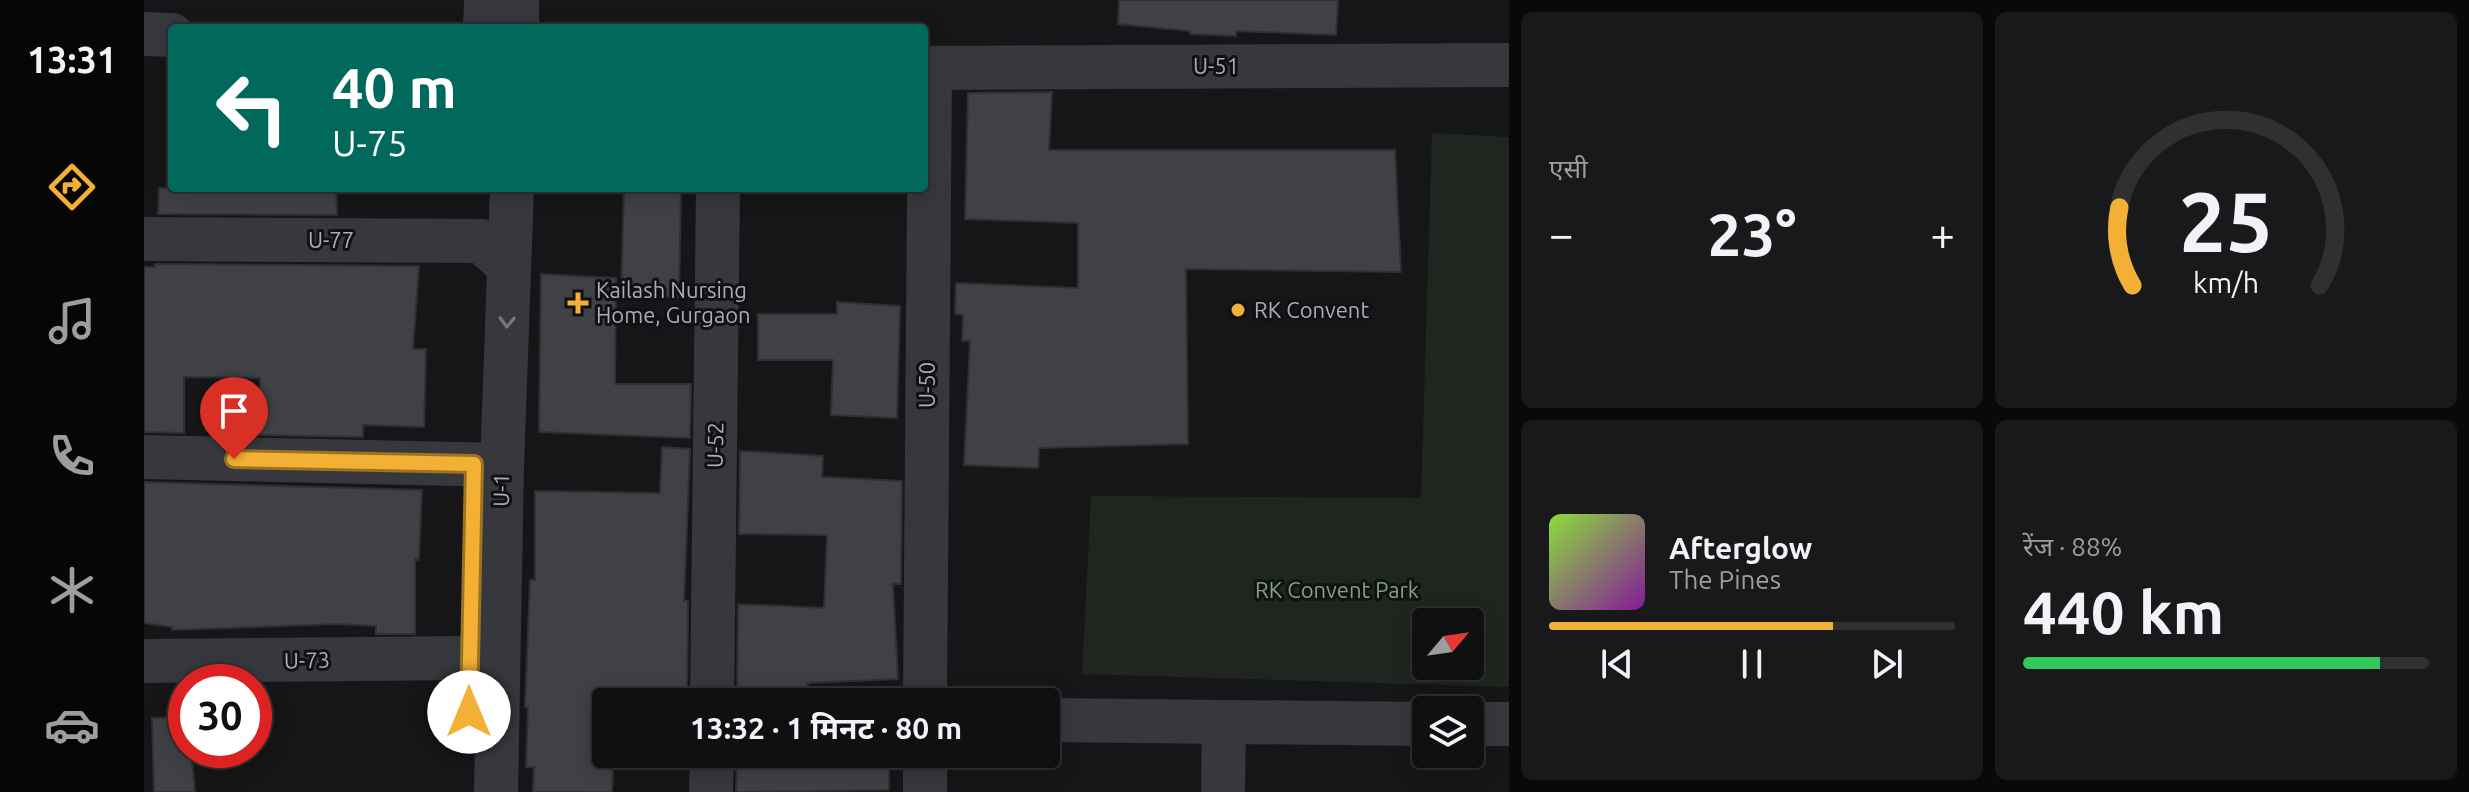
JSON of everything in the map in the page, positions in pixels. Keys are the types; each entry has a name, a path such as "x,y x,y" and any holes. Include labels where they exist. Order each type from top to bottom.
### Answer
{"street":[{"path":"485,24 486,0"},
{"path":"517,0 517,24"},
{"path":"144,34 168,35"},
{"name":"U-51","path":"928,68 1509,65"},
{"name":"U-1","path":"483,192 495,253"},
{"name":"U-1","path":"496,792 488,464 495,253 511,192"},
{"name":"U-52","path":"712,688 718,192"},
{"name":"U-50","path":"925,688 927,192"},
{"name":"U-77","path":"144,239 495,253"},
{"path":"144,457 488,464"},
{"name":"U-1","path":"468,792 469,658 488,464"},
{"name":"U-73","path":"144,661 469,658"},
{"path":"1060,720 1412,724"},
{"path":"1223,792 1224,722"},
{"path":"1484,724 1509,724"},
{"path":"711,792 712,768"},
{"path":"925,768 925,792"}],"green space":[{"name":"RK Convent Park","path":"1432,133 1509,137 1509,687 1082,674 1091,496 1421,498"}],"building":[{"path":"1119,0 1338,0 1336,35 1236,31 1236,36 1190,34 1190,31 1118,24"},
{"path":"1052,92 1049,150 1395,150 1401,272 1186,269 1188,444 1039,448 1038,468 964,465 970,341 962,341 963,315 955,314 956,283 1078,288 1078,223 965,219 968,93"},
{"path":"159,188 168,188 168,192 336,192 337,215 158,214"},
{"path":"624,192 681,192 679,297 621,296"},
{"path":"155,264 419,266 413,349 426,349 424,427 363,425 363,437 259,435 260,378 184,377 184,433 144,432 144,267 155,267"},
{"path":"541,274 616,278 615,384 691,384 690,438 539,432"},
{"path":"837,302 900,306 897,418 831,415 833,360 758,360 758,314 837,314"},
{"path":"662,447 690,449 684,601 688,601 687,688 592,688 592,768 613,768 612,792 533,792 534,767 526,767 528,707 525,707 530,580 535,580 535,491 660,493"},
{"path":"740,451 823,456 822,477 902,481 901,584 893,584 898,679 808,683 808,688 737,688 738,604 824,608 827,535 739,534"},
{"path":"144,482 422,490 419,560 415,559 415,634 376,634 376,626 337,624 172,630 172,627 144,623"},
{"path":"152,718 168,718 168,768 193,768 195,792 154,792"},
{"path":"737,768 889,768 889,790 736,792"}],"place":[{"name":"Kailash Nursing Home, Gurgaon","path":"578,303"},
{"name":"RK Convent","path":"1238,310"}],"route":[{"path":"234,459 474,464 469,712"}]}
